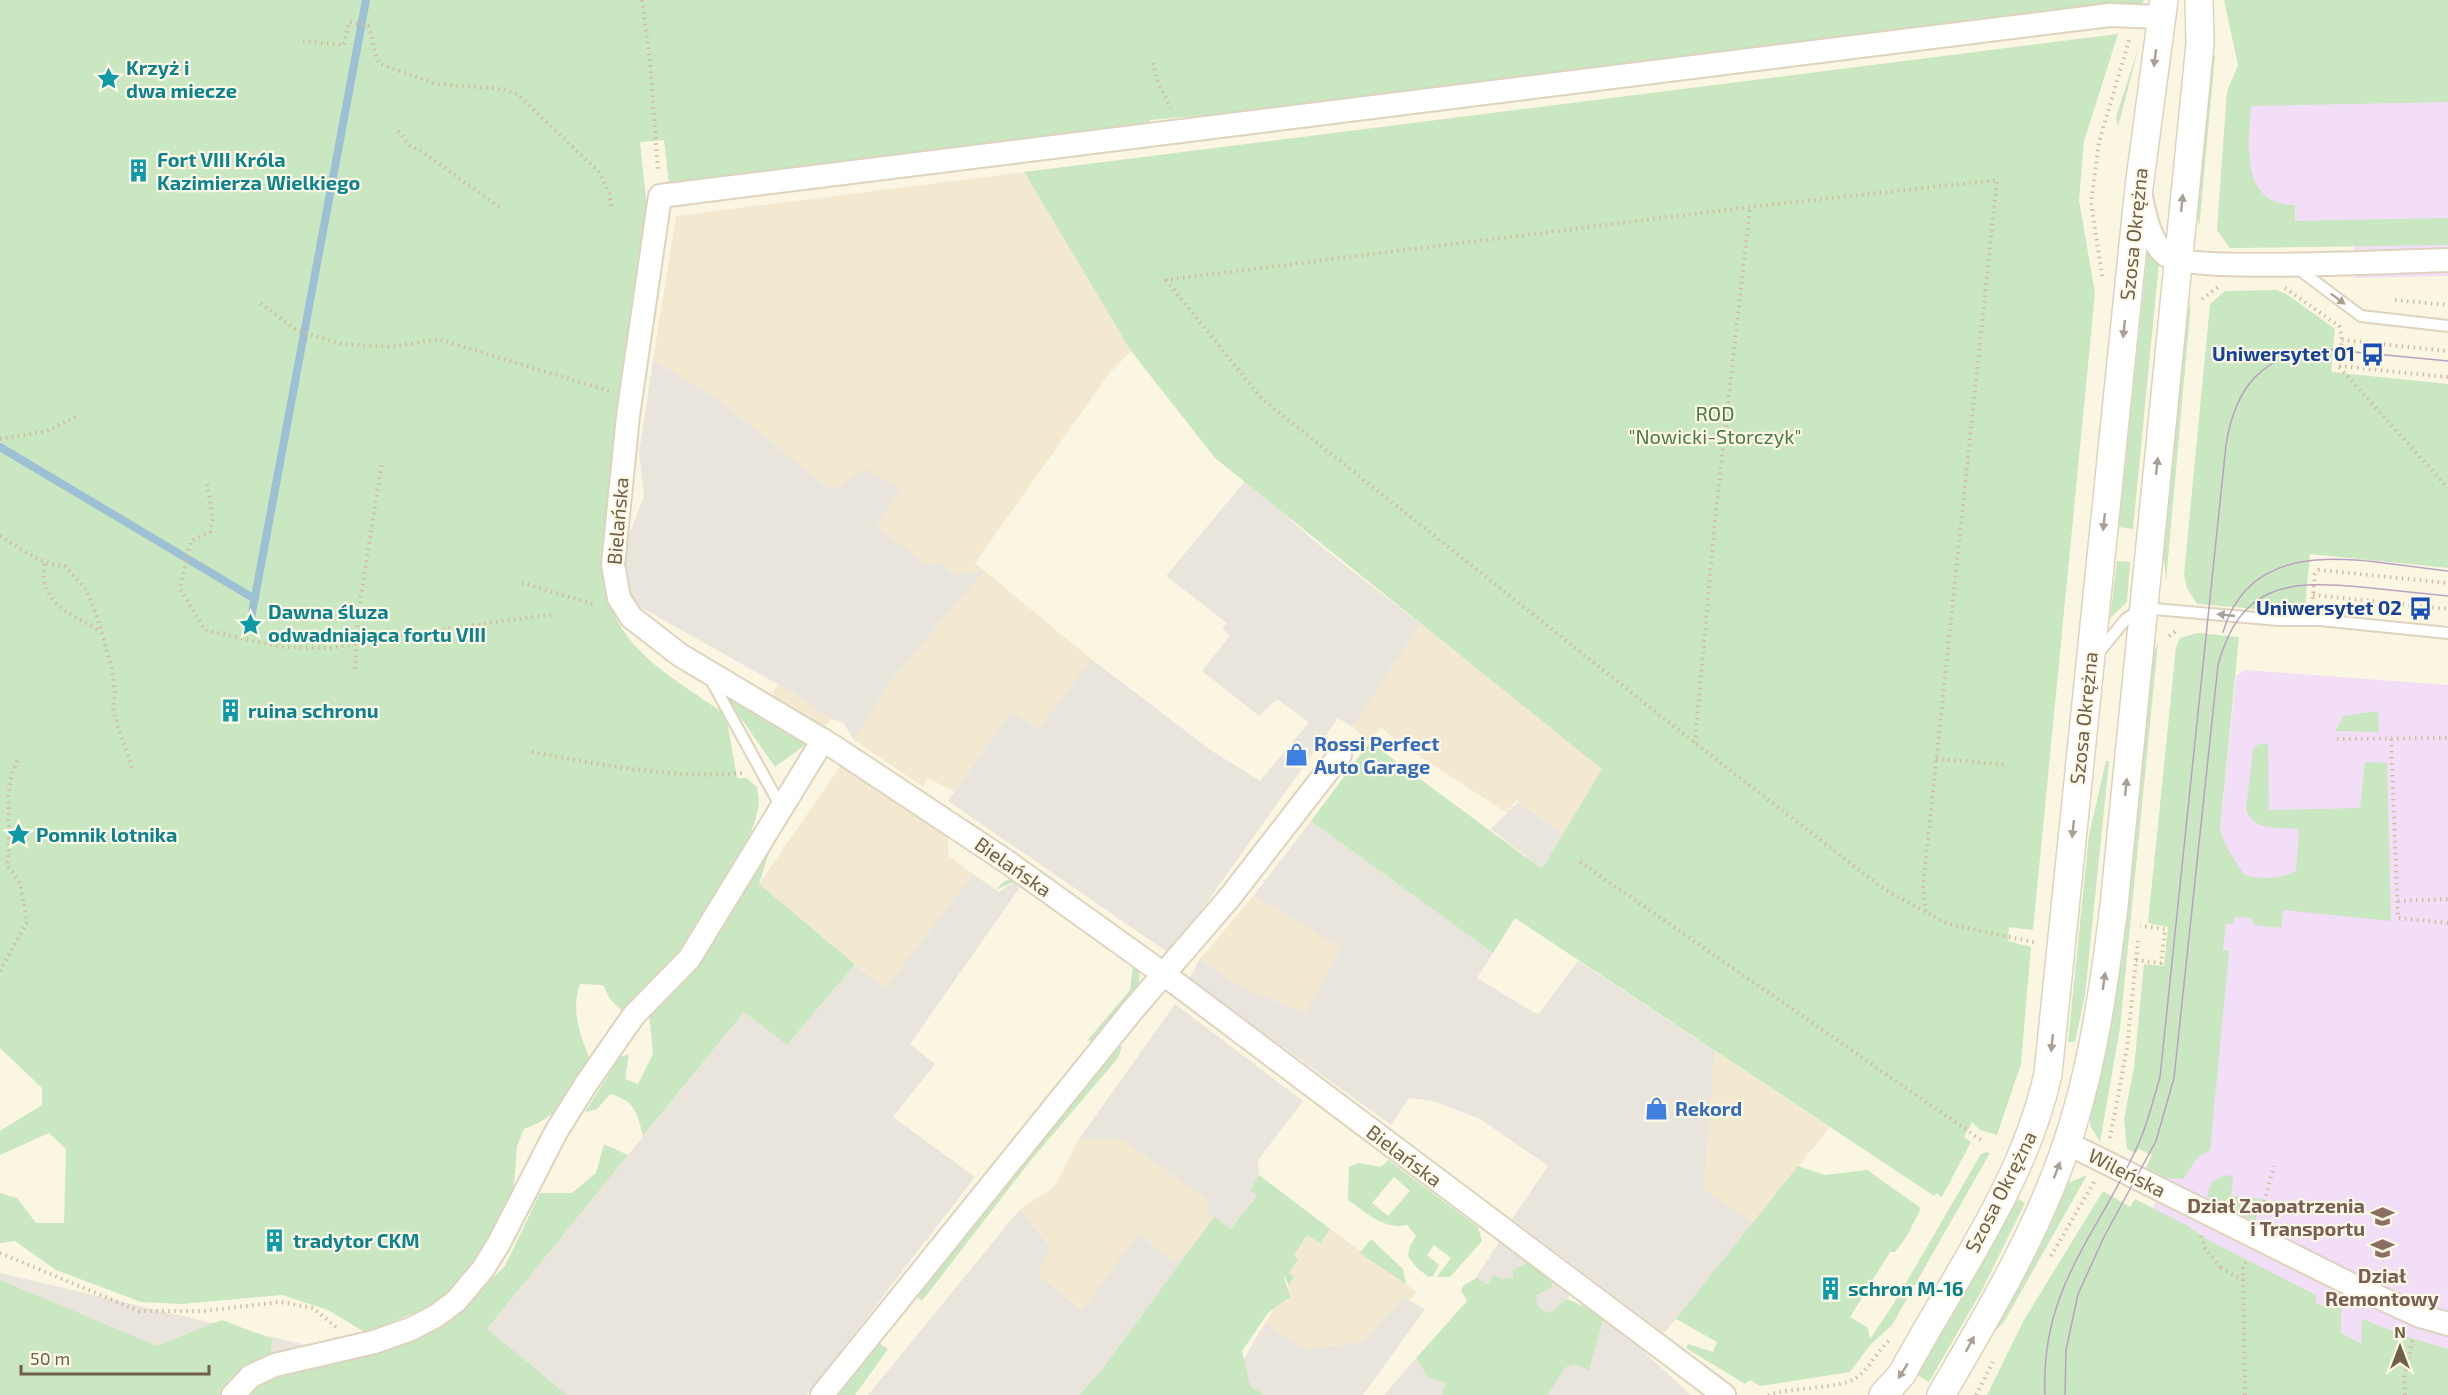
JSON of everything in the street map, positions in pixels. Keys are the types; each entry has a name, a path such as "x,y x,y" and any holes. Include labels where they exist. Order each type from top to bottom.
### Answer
{"street":[{"name":"Szosa Okrężna","path":"1941,1395 2033,1225 2067,1143 2095,1035 2114,906 2176,262 2200,44 2199,0"},
{"path":"660,196 2163,9"},
{"name":"Szosa Okrężna","path":"1883,1395 1902,1374 2020,1163 2041,1106 2048,1074 2139,187 2163,9"},
{"path":"2139,187 2154,241 2165,255 2176,262 2204,265 2448,260"},
{"name":"Bielańska","path":"660,196 630,398 613,565 614,581 619,598 640,627 706,670 823,740 1000,857 1165,975 1724,1395"},
{"path":"233,1395 251,1376 275,1365 358,1346 411,1329 436,1316 456,1301 483,1269 556,1132 586,1084 634,1015 689,959 823,740"},
{"path":"822,1395 1131,1012 1165,975 1340,755"},
{"name":"Wileńska","path":"2067,1143 2354,1286 2420,1316 2448,1324"}],"lane":[{"path":"2291,264 2361,316 2448,326"},
{"path":"2089,666 2106,642 2127,619 2143,608 2279,620 2320,620 2448,633"},
{"path":"706,670 782,807"}],"path":[{"path":"642,0 650,60 660,196"},
{"path":"303,41 344,45 349,22 368,26 375,45 375,58 380,64 436,84 502,89 517,94 599,172 611,206"},
{"path":"2103,279 2091,202 2099,142 2130,37"},
{"path":"1154,63 1158,83 1181,130"},
{"path":"398,131 411,147 421,151 438,166 502,208"},
{"path":"1926,913 1923,887 1997,180 1750,207 1165,280 1262,399 1695,743 1885,890 1926,913 1947,924 2039,944"},
{"path":"1695,743 1715,520 1750,207"},
{"path":"2202,299 2220,286"},
{"path":"2276,286 2285,288 2303,298 2339,326 2342,340 2339,366 2448,488"},
{"path":"261,303 296,330 342,344 390,347 438,339 630,398"},
{"path":"2342,340 2448,351"},
{"path":"2339,366 2448,377"},
{"path":"0,439 47,431 77,416"},
{"path":"355,669 358,615 382,462"},
{"path":"207,484 213,518 210,532 191,541 180,589 206,630 282,647 330,648 356,642 554,614"},
{"path":"0,536 45,564 65,566 87,591 111,666 116,693 113,711 132,768"},
{"path":"45,564 42,579 50,596 60,606 101,632"},
{"path":"2312,606 2316,573 2322,570 2448,583"},
{"path":"522,583 593,604"},
{"path":"2313,595 2448,609"},
{"path":"2337,740 2448,738"},
{"path":"2391,739 2398,918 2448,923"},
{"path":"532,752 699,777 762,772"},
{"path":"0,971 27,922 20,883 7,865 10,851 5,828 4,792 8,769 19,758"},
{"path":"1936,759 2007,765"},
{"path":"1580,862 1981,1140"},
{"path":"2397,901 2448,899"},
{"path":"2136,960 2161,963 2164,929 2140,926"},
{"path":"2038,955 2040,932"},
{"path":"2108,1147 2130,1027"},
{"path":"2254,1236 2274,1166"},
{"path":"2200,1228 2205,1248 2220,1268 2244,1281"},
{"path":"0,1253 139,1311 204,1311 281,1302 313,1308 358,1346"},
{"path":"2245,1262 2245,1395"},
{"path":"1768,1395 1853,1380 1864,1372 1879,1349 1893,1337"},
{"path":"2405,1395 2404,1379 2412,1339"}],"shaded area":[{"path":"2448,0 2448,276 2355,278 2354,246 2230,248 2217,230 2227,92"},
{"path":"1024,172 1131,351 1108,375 975,563 1091,659 1039,729 1011,711 954,792 928,778 923,787 854,740 891,681 984,571 956,575 941,563 926,564 877,526 900,488 832,491 717,398 653,360 676,216"},
{"path":"653,360 717,398 832,491 865,469 901,489 877,526 926,564 941,563 956,575 985,570 891,681 854,740 843,722 831,719 790,691 628,600 623,551 644,496 639,452"},
{"path":"1246,480 1319,545 1421,624 1352,727 1338,718 1170,954 948,801 1011,711 1039,729 1091,659 1212,751 1260,781 1309,722 1277,699 1259,716 1202,671 1230,636 1222,629 1227,623 1166,576"},
{"path":"1421,624 1605,769 1563,834 1516,800 1507,813 1419,756 1381,728 1370,742 1352,727"},
{"path":"2245,670 2448,685 2448,1395 2098,1395 2105,1313 2175,1159 2192,1103 2236,676"},
{"path":"778,683 831,719 819,735 770,701"},
{"path":"844,761 947,832 949,856 973,874 885,988 759,884"},
{"path":"1518,802 1563,834 1543,870 1491,829"},
{"path":"1311,821 1493,953 1477,978 1538,1015 1578,961 1715,1051 1704,1189 1753,1223 1731,1254 1664,1333 1512,1219 1548,1166 1480,1119 1433,1101 1409,1098 1391,1125 1189,979 1200,959 1234,983 1305,1013 1341,948 1254,895"},
{"path":"973,874 999,892 1015,881 1021,886 910,1044 935,1064 893,1117 975,1177 807,1395 0,1395 0,1273 412,1370 487,1329 744,1012 787,1045 855,964 885,988"},
{"path":"1254,895 1341,948 1305,1013 1234,983 1200,959"},
{"path":"1175,1004 1303,1101 1258,1160 1259,1175 1250,1190 1257,1196 1231,1230 1208,1213 1208,1201 1122,1139 1079,1139"},
{"path":"1715,1051 1830,1127 1753,1223 1704,1189"},
{"path":"1079,1139 1122,1139 1208,1201 1208,1213 1214,1217 1187,1256 1172,1261 1139,1233 1083,1310 1038,1274 1051,1246 1020,1209 1054,1187"},
{"path":"1020,1209 1051,1247 1038,1274 1082,1310 1139,1233 1172,1261 1187,1256 1096,1395 868,1395"},
{"path":"1330,1229 1417,1292 1410,1300 1404,1297 1362,1342 1304,1349 1265,1323 1294,1277 1289,1274 1293,1256 1307,1235 1320,1243"},
{"path":"1499,1242 1572,1291 1554,1318 1471,1285"},
{"path":"1404,1297 1425,1309 1363,1395 1251,1395 1240,1365 1265,1323 1304,1349 1362,1342"},
{"path":"1604,1315 1691,1395 1485,1395"},
{"path":"1416,1358 1428,1377 1451,1384 1448,1395 1384,1395"}],"green space":[{"path":"0,0 2144,0 2141,5 2086,6 1287,108 1150,120 1150,130 690,180 669,185 664,140 640,142 648,217 605,570 608,596 617,619 629,639 645,656 726,715 737,778 746,778 757,787 758,809 739,859 723,890 682,952 661,978 640,998 621,1010 610,999 603,985 580,984 576,1011 579,1030 589,1057 578,1082 565,1102 548,1117 524,1129 517,1146 513,1197 478,1261 442,1301 366,1333 328,1310 282,1295 182,1304 141,1302 56,1270 15,1241 0,1243 0,1193 17,1198 36,1223 64,1223 66,1149 49,1133 0,1155 0,1131 42,1105 42,1088 0,1048"},
{"path":"2224,0 2448,0 2448,102 2251,106 2249,154 2256,184 2264,195 2277,202 2295,205 2295,221 2448,218 2448,245 2230,248 2217,230 2227,92 2238,65"},
{"name":"ROD \"Nowicki-Storczyk\"","path":"2118,34 2084,141 2079,200 2095,293 2033,930 2009,927 2008,941 2031,947 2021,1064 1997,1135 1980,1130 1972,1122 1964,1137 1971,1142 1942,1197 1936,1193 1934,1196 1515,918 1493,953 1311,821 1370,742 1542,869 1602,769 1215,458 1131,351 1024,172"},
{"path":"2139,46 2118,127 2116,117"},
{"path":"2211,54 2215,56 2199,228 2197,214"},
{"path":"2148,247 2159,262 2133,529 2119,527"},
{"path":"2276,290 2288,295 2335,329 2331,372 2448,384 2448,568 2310,554 2305,606 2269,610 2197,604 2187,588 2184,575 2210,304 2225,291"},
{"path":"2191,303 2166,581 2163,549 2185,315"},
{"path":"2117,561 2130,562 2127,602 2110,618"},
{"path":"2198,633 2239,637 2220,830 2227,848 2244,875 2270,878 2296,871 2299,829 2260,825 2254,822 2246,809 2253,750 2257,745 2268,743 2269,810 2360,808 2365,762 2387,763 2391,921 2283,910 2281,928 2253,925 2252,918 2234,917 2234,924 2226,923 2223,950 2229,951 2210,1151 2197,1159 2183,1179 2167,1178 2146,1168 2152,1155 2139,1149 2136,1153 2127,1149 2124,1119 2134,1068 2144,964 2164,966 2168,927 2148,923 2176,647 2180,638"},
{"path":"2158,643 2120,1028 2100,1142 2090,1125 2090,1111 2104,1056 2124,943 2151,658"},
{"path":"722,691 809,742 775,767"},
{"path":"2378,711 2379,732 2336,731 2343,716"},
{"path":"2106,761 2109,761 2085,995 2075,1042 2068,1042 2089,835"},
{"path":"770,849 759,884 855,964 787,1045 744,1012 643,1136 634,1109 618,1097 610,1094 597,1109 585,1112 620,1057 629,1054 625,1079 638,1084 653,1054 649,1013 757,860"},
{"path":"1010,879 1027,884 1125,958 1015,881 996,890 1003,882"},
{"path":"1133,964 1139,969 1139,980 1132,999 1096,1040 1087,1041 1130,990"},
{"path":"1118,1046 1122,1047 1118,1058 1031,1160 922,1301 916,1296 1108,1052"},
{"path":"604,1144 628,1155 487,1329 567,1395 0,1395 0,1280 157,1346 222,1320 272,1339 270,1355 238,1371 267,1381 363,1354 451,1318 505,1266 540,1193 572,1193 596,1173"},
{"path":"1990,1153 1892,1325 1870,1345 1850,1372 1760,1386 1750,1380 1745,1384 1686,1348 1688,1344 1713,1352 1717,1342 1676,1319 1798,1166 1825,1175 1867,1170 1921,1208 1907,1236 1895,1252 1890,1252 1850,1317 1868,1328 1870,1339 1896,1300 1981,1154"},
{"path":"1388,1160 1478,1227 1482,1241 1450,1277 1437,1277 1451,1258 1434,1245 1427,1255 1439,1265 1433,1276 1429,1277 1417,1268 1408,1256 1410,1246 1416,1236 1407,1225 1383,1223 1348,1200 1349,1167 1359,1163 1381,1167","holes":["1394,1177 1410,1191 1388,1216 1372,1203"]},
{"path":"1259,1175 1330,1229 1320,1243 1307,1235 1294,1255 1298,1259 1289,1273 1294,1277 1289,1285 1283,1274 1290,1297 1268,1313 1242,1351 1250,1386 1264,1395 1080,1395 1104,1367 1214,1217 1231,1229 1257,1196 1250,1190"},
{"path":"2087,1175 2004,1322 1994,1332 2066,1184"},
{"path":"2233,1175 2231,1196 2262,1199 2255,1222 2208,1197 2210,1187 2215,1180"},
{"path":"2103,1191 2130,1207 2135,1199 2188,1226 2208,1240 2316,1295 2316,1303 2330,1309 2333,1303 2341,1305 2341,1333 2361,1344 2362,1319 2405,1336 2448,1349 2448,1395 1987,1395 2024,1320"},
{"path":"2018,1199 2025,1203 1982,1290 1929,1382 1915,1374"},
{"path":"1371,1239 1403,1269 1406,1284 1360,1253"},
{"path":"1529,1262 1547,1275 1553,1287 1536,1295 1541,1309 1551,1313 1567,1299 1604,1315 1589,1370 1574,1364 1564,1368 1548,1395 1442,1395 1446,1383 1428,1377 1416,1358 1467,1301 1461,1290 1464,1285 1477,1278 1487,1285 1494,1275 1501,1279 1513,1278 1513,1270"},
{"path":"877,1342 888,1349 855,1395 835,1395"}],"waterway":[{"path":"250,624 366,0"},
{"path":"0,447 255,599"}],"tram line":[{"path":"2045,1395 2046,1356 2052,1321 2063,1289 2141,1138 2160,1077 2226,445 2236,406 2255,377 2268,366 2302,352 2323,349 2448,361"},
{"path":"2223,632 2238,599 2260,578 2287,565 2317,560 2350,560 2448,571"},
{"path":"2065,1395 2066,1350 2078,1294 2104,1237 2156,1141 2174,1078 2218,665 2227,638 2239,618 2254,603 2270,593 2289,587 2335,585 2448,596"}],"place":[{"name":"Krzyż i dwa miecze","path":"108,79"},
{"name":"Fort VIII Króla Kazimierza Wielkiego","path":"139,171"},
{"name":"Uniwersytet 01","path":"2373,354"},
{"name":"Uniwersytet 02","path":"2420,608"},
{"name":"Dawna śluza odwadniająca fortu VIII","path":"250,624"},
{"name":"ruina schronu","path":"230,711"},
{"name":"Rossi Perfect Auto Garage","path":"1296,755"},
{"name":"Pomnik lotnika","path":"18,835"},
{"name":"Rekord","path":"1657,1109"},
{"name":"Dział Zaopatrzenia i Transportu","path":"2383,1217"},
{"name":"tradytor CKM","path":"275,1241"},
{"name":"Dział Remontowy","path":"2382,1248"},
{"name":"schron M-16","path":"1830,1289"}]}
